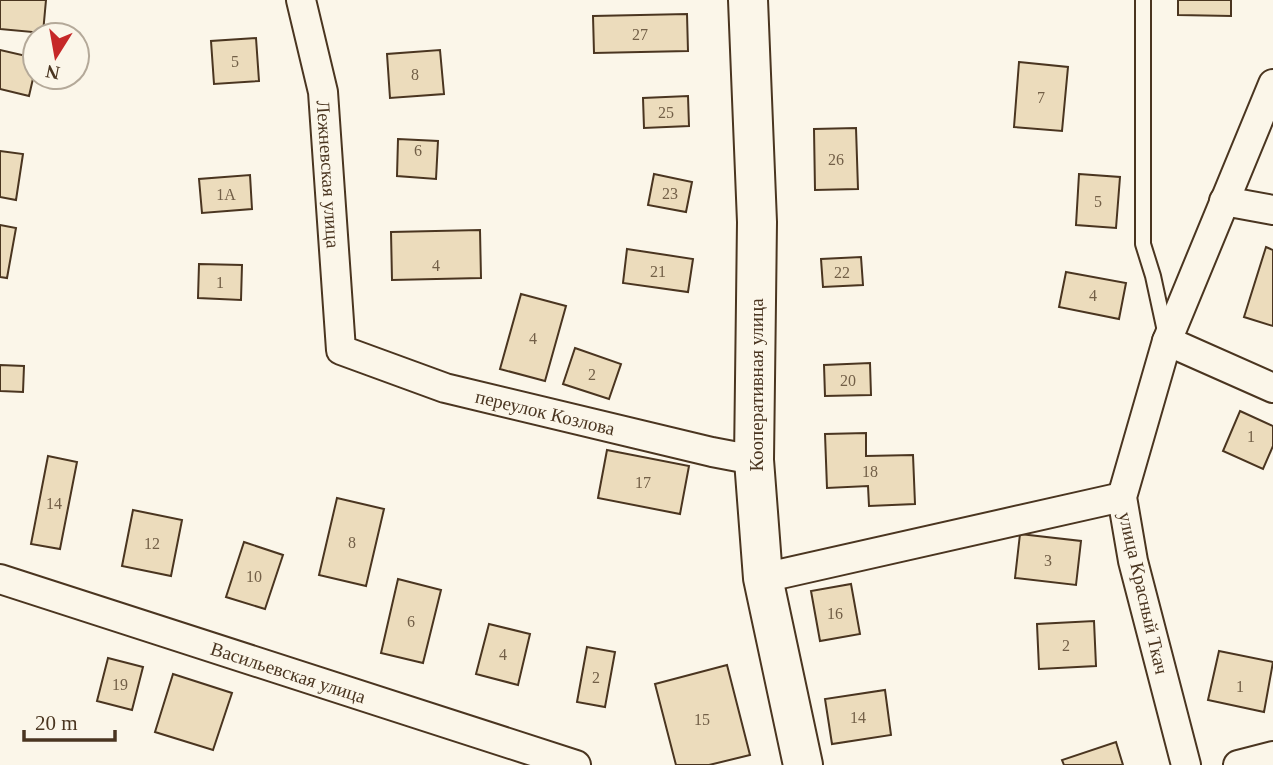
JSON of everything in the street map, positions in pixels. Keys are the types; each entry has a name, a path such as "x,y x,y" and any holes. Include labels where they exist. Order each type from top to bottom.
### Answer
{"street":[{"name":"Лежневская улица","path":"301,0 323,92 341,350"},
{"name":"Кооперативная улица","path":"748,0 757,222 754,460 763,578 803,765"},
{"name":"улица Красный Ткач","path":"1186,765 1133,561 1122,497 1167,341 1273,84"},
{"path":"1224,201 1273,210"},
{"path":"1167,341 1273,388"},
{"name":"переулок Козлова","path":"341,350 445,388 754,460"},
{"path":"763,578 1122,497"},
{"name":"Васильевская улица","path":"0,579 576,765"},
{"path":"1237,765 1273,756"}],"lane":[{"name":"улица Красный Ткач","path":"1143,0 1143,244 1167,341"}],"building":[{"path":"0,0 46,0 44,21 21,21 21,31 0,29"},
{"path":"1178,0 1231,0 1231,16 1178,15"},
{"path":"687,14 688,51 594,53 593,16"},
{"path":"256,38 259,81 214,84 211,41"},
{"path":"0,50 21,55 21,91 30,91 29,96 0,89"},
{"path":"440,50 444,94 390,98 387,54"},
{"path":"1019,62 1068,67 1062,131 1014,127"},
{"path":"688,96 689,126 644,128 643,98"},
{"path":"856,128 858,189 815,190 814,129"},
{"path":"398,139 438,141 436,179 397,176"},
{"path":"0,151 23,154 16,200 0,197"},
{"path":"654,174 692,182 686,212 648,205"},
{"path":"1079,174 1120,177 1116,228 1076,225"},
{"path":"250,175 252,209 202,213 199,179"},
{"path":"0,225 16,228 7,278 0,277"},
{"path":"480,230 481,278 392,280 391,232"},
{"path":"1266,247 1273,250 1273,326 1244,317"},
{"path":"627,249 693,259 688,292 623,283"},
{"path":"861,257 863,285 823,287 821,259"},
{"path":"199,264 242,265 241,300 198,298"},
{"path":"1066,272 1126,283 1119,319 1059,307"},
{"path":"521,294 566,306 545,381 500,369"},
{"path":"575,348 621,364 609,399 563,384"},
{"path":"870,363 871,395 825,396 824,365"},
{"path":"0,365 24,366 23,392 0,391"},
{"path":"1240,411 1273,426 1273,446 1263,469 1223,451"},
{"path":"866,433 866,456 913,455 915,504 869,506 868,486 827,488 825,434"},
{"path":"607,450 689,466 680,514 598,498"},
{"path":"48,456 77,462 60,549 31,544"},
{"path":"337,498 384,509 366,586 319,575"},
{"path":"133,510 182,520 171,576 122,566"},
{"path":"1020,534 1081,541 1076,585 1015,578"},
{"path":"244,542 283,555 265,609 226,597"},
{"path":"398,579 441,590 423,663 381,653"},
{"path":"851,584 860,634 820,641 811,591"},
{"path":"1094,621 1096,666 1039,669 1037,624"},
{"path":"489,624 530,634 518,685 476,674"},
{"path":"587,647 615,652 605,707 577,702"},
{"path":"1219,651 1273,662 1264,712 1208,700"},
{"path":"108,658 143,667 132,710 97,701"},
{"path":"727,665 750,755 709,765 676,765 655,684"},
{"path":"173,674 232,693 213,750 155,732"},
{"path":"885,690 891,735 832,744 825,699"},
{"path":"1116,742 1123,765 1064,765 1062,760"}]}
